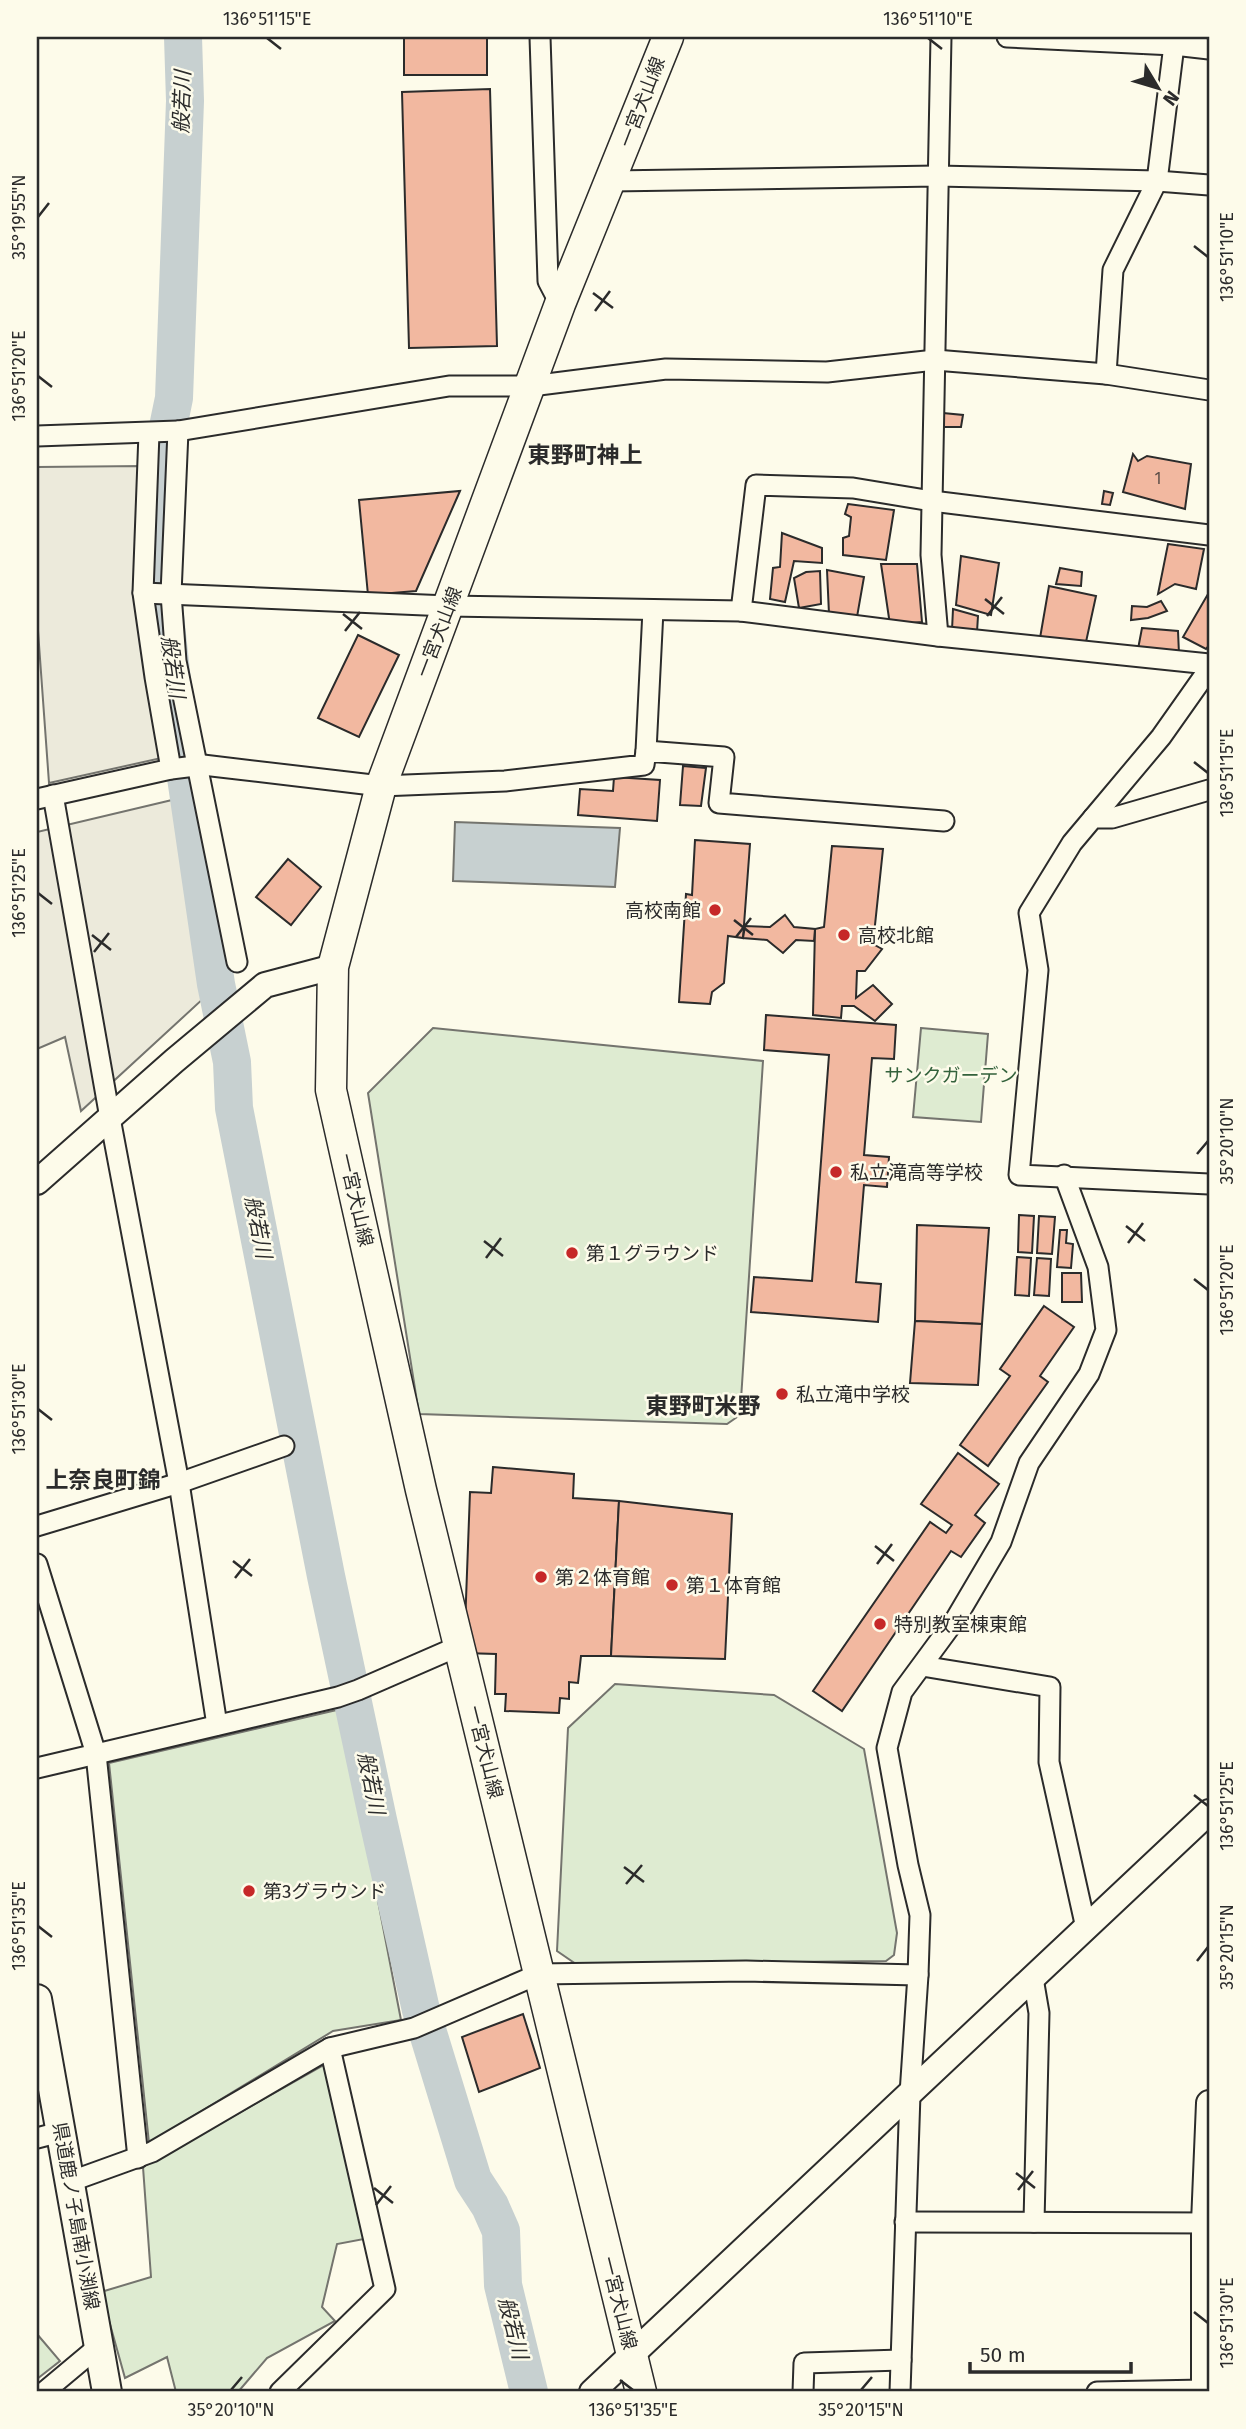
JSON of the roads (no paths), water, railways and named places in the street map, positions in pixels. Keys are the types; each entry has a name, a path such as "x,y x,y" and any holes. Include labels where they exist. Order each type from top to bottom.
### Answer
{"main road":[{"name":"一宮犬山線","path":"641,2392 421,1490 331,1090 333,967 380,786 560,304 667,37"},
{"name":"県道鹿ノ子島南小渕線","path":"37,1999 49,2135 69,2182 107,2392"}],"street":[{"path":"541,37 548,281 560,304"},
{"path":"938,636 931,555 942,37"},
{"path":"1007,37 1166,42 1209,49"},
{"path":"1106,374 1113,270 1157,181 1166,42"},
{"path":"611,181 937,176 1157,181 1209,185"},
{"path":"37,436 178,431 449,386 531,386 666,369 827,372 935,360 1106,374 1209,390"},
{"path":"178,431 171,594 176,661 237,962"},
{"path":"149,433 144,593 171,769"},
{"path":"741,611 757,485 853,488 932,501 1209,535"},
{"path":"144,593 448,606 741,611 1209,667 1161,737 1072,843 1029,913 1038,970 1019,1175 1065,1175 1209,1184"},
{"path":"217,1725 179,1483 110,1118 45,797 171,769 197,766 228,767 380,786 505,781 644,765 653,610"},
{"path":"646,751 724,757 719,803 944,821"},
{"path":"1093,818 1112,818 1209,790"},
{"path":"37,1182 265,985 333,967"},
{"path":"900,2392 910,2094 920,1914 908,1865 887,1748 901,1692 955,1620 1001,1542 1029,1463 1089,1374 1106,1330 1098,1267 1065,1175"},
{"path":"37,1526 179,1483 284,1446"},
{"path":"37,1564 96,1754 138,2158"},
{"path":"37,1768 338,1697 459,1646"},
{"path":"922,1666 1050,1687 1049,1762 1086,1928"},
{"path":"592,2392 1209,1812"},
{"path":"69,2182 138,2158 330,2048 414,2028 539,1974 746,1971 918,1975"},
{"path":"1033,1978 1039,2013 1034,2222"},
{"path":"280,2392 385,2289 330,2048"},
{"path":"1097,2392 1205,2388 1209,2103"},
{"path":"905,2222 1207,2223"},
{"path":"44,2392 99,2346"},
{"path":"803,2392 804,2363 901,2360"}],"waterway":[{"name":"般若川","path":"183,37 185,101 174,398 162,456 160,569 172,681 216,984 232,1062 234,1108 326,1576 421,2010 473,2180 490,2206 501,2231 503,2285 529,2392"}],"place":[{"name":"高校南館","path":"715,910"},
{"name":"高校北館","path":"844,935"},
{"name":"私立滝高等学校","path":"836,1172"},
{"name":"第１グラウンド","path":"572,1253"},
{"name":"私立滝中学校","path":"782,1394"},
{"name":"第２体育館","path":"541,1577"},
{"name":"第１体育館","path":"672,1585"},
{"name":"特別教室棟東館","path":"880,1624"},
{"name":"第3グラウンド","path":"249,1891"}],"district":[{"name":"東野町神上","path":"585,455"},
{"name":"東野町米野","path":"703,1406"},
{"name":"上奈良町錦","path":"103,1480"}],"park label":[{"name":"サンクガーデン","path":"951,1075"}]}
